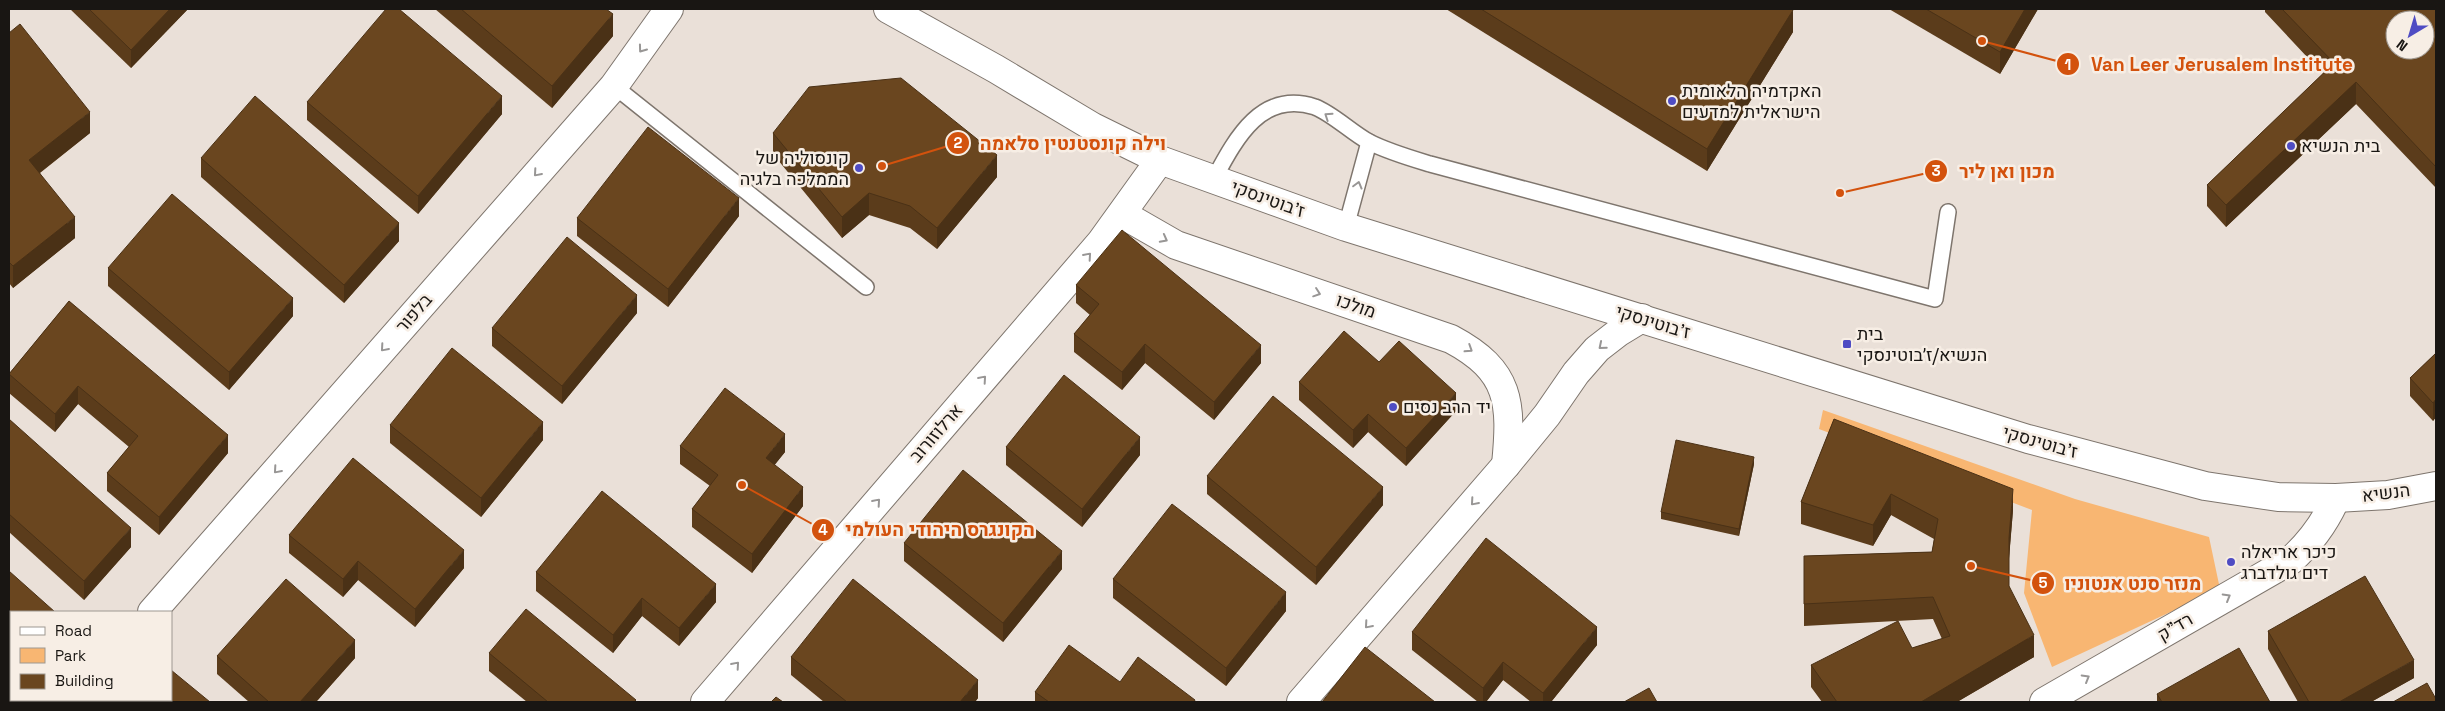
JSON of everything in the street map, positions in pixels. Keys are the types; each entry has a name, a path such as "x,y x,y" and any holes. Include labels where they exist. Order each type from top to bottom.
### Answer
{"street":[{"name":"בלפור","path":"153,611 614,86 669,9"},
{"name":"ז'בוטינסקי","path":"888,9 996,68 1093,128 1160,160 1346,227 2028,439 2196,484 2278,496 2336,498"},
{"name":"ז'בוטינסקי","path":"931,9 996,68"},
{"name":"ארלוזורוב","path":"705,702 1122,214 1160,160"},
{"name":"מולכו","path":"1122,214 1176,246 1451,339 1471,349 1488,364 1502,384 1508,404 1510,425 1506,465"},
{"path":"1301,702 1506,465 1547,415 1576,373 1597,349 1619,332 1642,318"},
{"name":"הנשיא","path":"2336,498 2388,494 2436,486"},
{"name":"רד\"ק","path":"2044,702 2290,560 2308,544 2326,521 2336,498"}],"lane":[{"path":"614,86 866,287"},
{"path":"1214,179 1244,128 1260,114 1294,103 1316,108 1369,142 1430,164 1935,298 1948,212"},
{"path":"1346,227 1369,142"}],"green space":[{"path":"1823,410 2075,499 2209,537 2220,589 2052,667 2024,593 2032,510 1819,429"}],"building":[{"path":"89,9 170,9 131,50"},
{"path":"386,9 399,9 502,96 418,196 307,102"},
{"path":"461,9 606,9 613,14 552,86"},
{"name":"האקדמיה הלאומית הישראלית למדעים","path":"1481,9 1790,9 1793,10 1707,149"},
{"path":"1926,9 2025,9 2000,52"},
{"name":"בית הנשיא","path":"2282,9 2436,9 2436,167 2356,82 2226,205 2207,185 2334,63"},
{"path":"20,24 90,112 29,160 75,217 13,266 9,262 9,33"},
{"path":"901,78 997,155 937,228 910,206 869,193 842,217 773,133 809,87"},
{"path":"255,96 399,223 344,285 201,158"},
{"path":"648,127 739,198 668,289 577,218"},
{"path":"172,194 293,298 229,372 108,268"},
{"path":"1122,230 1261,345 1214,402 1145,344 1122,372 1074,334 1099,304 1076,285"},
{"path":"567,237 637,295 562,386 492,328"},
{"path":"69,301 228,435 159,517 107,473 138,436 78,386 55,414 9,374"},
{"path":"1344,331 1379,362 1399,341 1456,393 1406,448 1368,414 1353,430 1299,382"},
{"path":"452,348 543,422 481,498 390,425"},
{"path":"2436,353 2436,399 2433,403 2410,378"},
{"path":"1064,375 1140,437 1082,509 1006,447"},
{"path":"725,388 785,434 766,458 803,487 752,554 692,509 718,475 680,446"},
{"path":"1273,396 1383,487 1316,567 1207,476"},
{"path":"9,419 131,528 84,581 9,514"},
{"path":"1834,419 2013,489 2009,538 2009,586 2034,635 1921,702 1837,702 1811,665 1898,621 1912,648 1950,636 1933,597 1804,604 1804,556 1932,552 1938,519 1891,494 1873,525 1801,502"},
{"path":"1676,440 1754,457 1739,529 1661,512"},
{"path":"353,458 464,550 415,609 358,561 343,579 289,535"},
{"path":"963,470 1062,551 1003,623 904,543"},
{"path":"602,491 716,584 679,628 642,598 613,635 536,572"},
{"path":"1172,504 1286,592 1226,668 1113,579"},
{"path":"1486,538 1597,627 1543,693 1503,662 1483,688 1412,632"},
{"path":"9,571 54,611 10,611 10,674"},
{"path":"2365,576 2414,660 2339,702 2309,702 2268,631"},
{"path":"286,579 355,640 300,702 269,702 217,656"},
{"path":"853,579 978,680 960,702 847,702 791,657"},
{"path":"526,609 636,700 634,702 548,702 489,653"},
{"path":"1069,645 1120,682 1138,657 1195,700 1194,702 1049,702 1035,692"},
{"path":"1365,647 1435,702 1322,702"},
{"path":"2239,648 2270,702 2162,702 2157,694"},
{"path":"172,671 210,702 120,702 172,701"},
{"path":"2427,683 2436,702 2393,702"},
{"path":"1649,688 1657,702 1624,702"},
{"path":"776,697 783,702 771,702"}],"place":[{"name":"Van Leer Jerusalem Institute","path":"1982,41"},
{"name":"האקדמיה הלאומית הישראלית למדעים","path":"1672,101"},
{"name":"בית הנשיא","path":"2291,146"},
{"name":"וילה קונסטנטין סלאמה","path":"882,166"},
{"name":"קונסוליה של הממלכה בלגיה","path":"859,168"},
{"name":"מכון ואן ליר","path":"1840,193"},
{"name":"בית הנשיא/ז׳בוטינסקי","path":"1847,344"},
{"name":"יד הרב נסים","path":"1393,407"},
{"name":"הקונגרס היהודי העולמי","path":"742,485"},
{"name":"כיכר אריאלה דים גולדברג","path":"2231,562"},
{"name":"מנזר סנט אנטוניו","path":"1971,566"}]}
